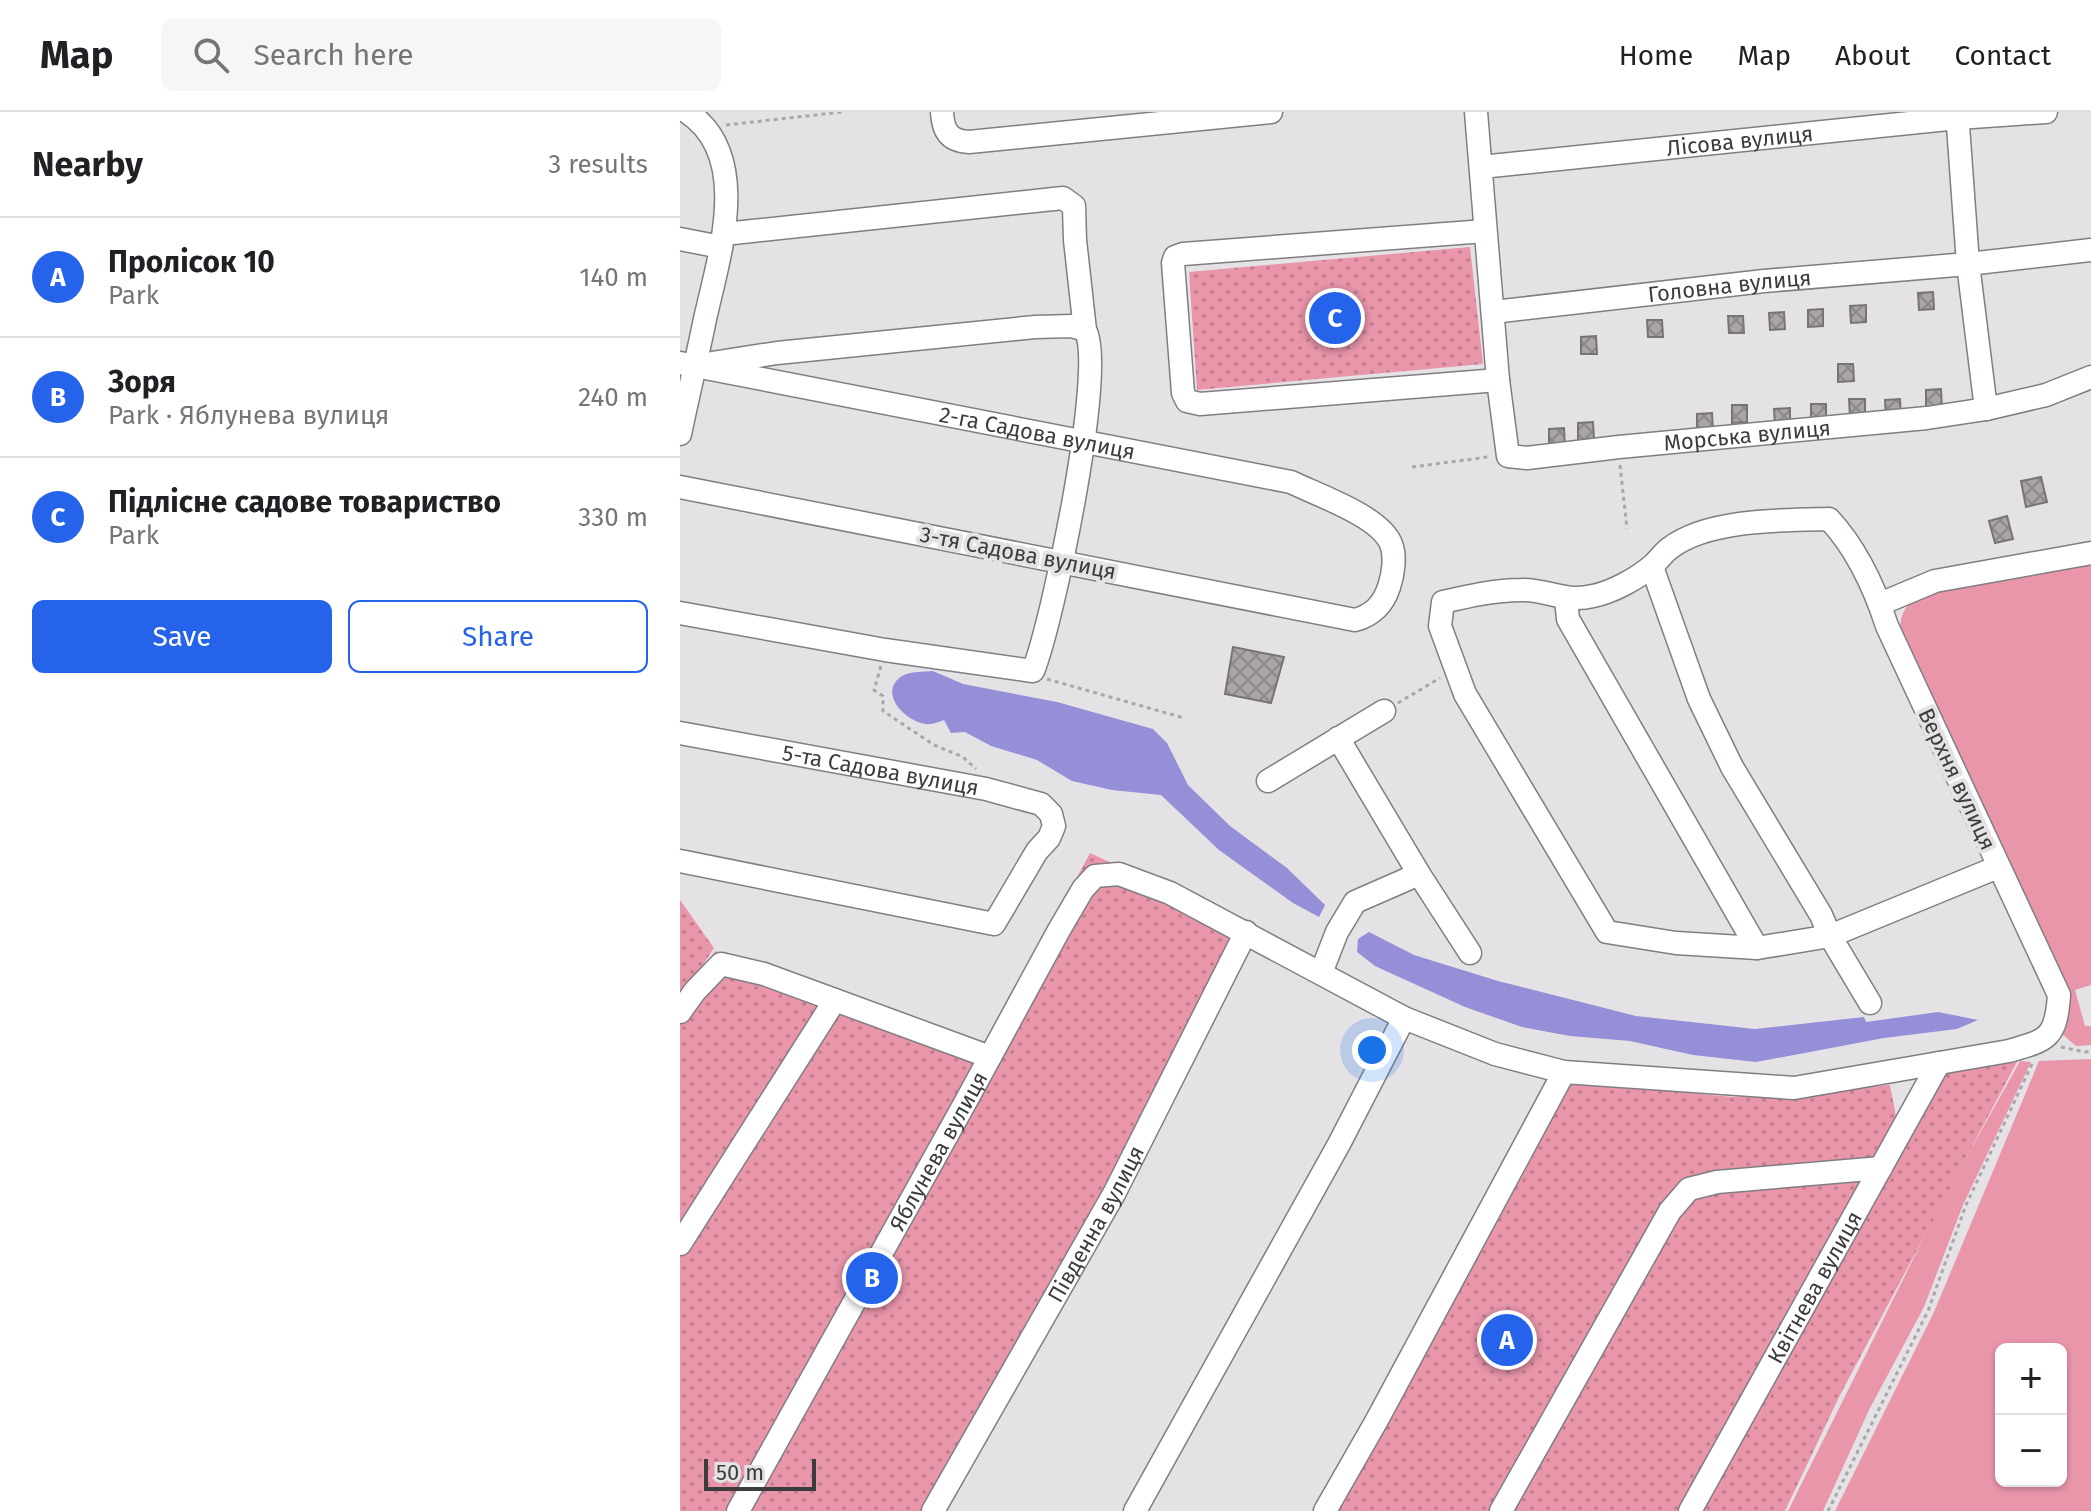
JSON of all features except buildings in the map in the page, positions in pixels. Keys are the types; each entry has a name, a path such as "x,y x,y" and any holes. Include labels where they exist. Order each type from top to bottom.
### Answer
{"street":[{"path":"680,434 687,364 727,218 720,153 707,127 687,112"},
{"path":"942,112 948,136 969,142 1271,112"},
{"path":"1476,112 1498,380 1508,456"},
{"name":"Лісова вулиця","path":"1481,167 1958,115 2046,112"},
{"path":"1958,115 1968,264 1986,409"},
{"path":"680,239 722,241 1063,198 1074,206 1085,330 1089,335 1090,373 1084,441 1062,562 1039,658 1033,671 885,650 680,613"},
{"path":"1485,231 1175,257 1183,393 1187,401 1200,404 1498,380"},
{"name":"Головна вулиця","path":"1493,312 1764,281 2091,250"},
{"path":"687,364 1035,327 1072,326 1085,330"},
{"name":"2-га Садова вулиця","path":"687,364 1291,482 1343,505 1382,532 1391,543 1394,559 1389,586 1380,607 1367,617 1355,620"},
{"name":"Морська вулиця","path":"1508,456 1527,458 1912,420 1986,409 2046,395 2091,377"},
{"name":"3-тя Садова вулиця","path":"680,487 1355,620"},
{"name":"Верхня вулиця","path":"1652,567 1670,548 1693,535 1760,520 1829,519 1845,535 1880,604 1887,626 2059,995 2057,1021 2042,1042"},
{"path":"1880,604 1935,581 2091,553"},
{"path":"1870,1003 1830,936 1821,915 1732,767 1699,699 1652,567 1594,596 1566,599 1524,589 1443,602 1440,626 1465,694 1607,932 1676,943 1757,948 1830,936 1998,867"},
{"path":"1566,599 1568,619 1757,948"},
{"path":"1268,781 1384,711"},
{"name":"5-та Садова вулиця","path":"680,733 986,789 1041,804 1051,814 1054,826 994,924 680,861"},
{"path":"1338,738 1470,953"},
{"name":"Яблунева вулиця","path":"738,1511 1083,889 1095,876 1119,874 1170,893 1246,932"},
{"path":"1321,973 1337,932 1355,902 1419,874"},
{"path":"1246,932 1404,1018 1495,1054 1564,1072 1794,1088 2009,1051 2042,1042"},
{"name":"Південна вулиця","path":"933,1511 1115,1192 1246,932"},
{"path":"680,1012 721,964 764,974 990,1057"},
{"path":"680,1244 835,1000"},
{"path":"1135,1511 1339,1144 1404,1018"},
{"name":"Квітнева вулиця","path":"1690,1511 1939,1063"},
{"path":"1325,1511 1564,1072"},
{"path":"1501,1511 1670,1211 1689,1189 1717,1182 1881,1168"}],"path":[{"path":"707,127 842,112"},
{"path":"1619,447 1627,529"},
{"path":"1412,467 1508,456"},
{"path":"885,650 874,690 883,696 883,711 934,745 963,757 975,768 986,789"},
{"path":"1384,711 1456,669"},
{"path":"1033,671 1044,678 1184,718"},
{"path":"1828,1511 1928,1311 1966,1205 2042,1042 2091,1051"}],"shaded area":[{"path":"1470,247 1483,364 1197,390 1189,272"},
{"path":"2091,564 2091,985 2075,990 2085,1026 2091,1026 2091,1045 2076,1046 2062,1034 2064,992 2071,990 2065,990 1900,626 1906,608 1928,593"},
{"path":"933,671 963,684 1057,702 1153,729 1167,743 1188,785 1230,826 1287,868 1325,905 1319,917 1293,903 1219,850 1161,795 1112,790 1072,781 1037,760 991,746 965,732 951,733 944,720 928,724 910,718 893,698 895,683 909,673"},
{"path":"1090,853 1254,929 938,1511 680,1511 680,1004 715,951 974,1046 991,1038"},
{"path":"680,900 714,948 680,1000"},
{"path":"1369,932 1414,955 1498,981 1636,1016 1755,1029 1864,1017 1866,1022 1938,1012 1978,1020 1957,1029 1884,1038 1756,1062 1693,1055 1630,1041 1570,1036 1522,1027 1465,1007 1375,966 1357,952 1358,939"},
{"path":"2091,1059 2091,1511 1835,1511 1934,1312 2039,1061"},
{"path":"2020,1061 2031,1062 1963,1205 1924,1307 1869,1410 1823,1511 1788,1511 1941,1203"},
{"path":"2017,1062 1840,1395 1785,1511 1696,1511 1938,1075"},
{"path":"1573,1078 1644,1089 1733,1097 1890,1085 1897,1122 1871,1163 1696,1177 1672,1192 1492,1511 1329,1511"},
{"path":"1864,1180 1681,1511 1507,1511 1660,1239 1699,1193"}],"place":[{"name":"Підлісне садове товариство","path":"1335,318"},
{"name":"Зоря","path":"872,1278"},
{"name":"Пролісок 10","path":"1507,1340"}]}
